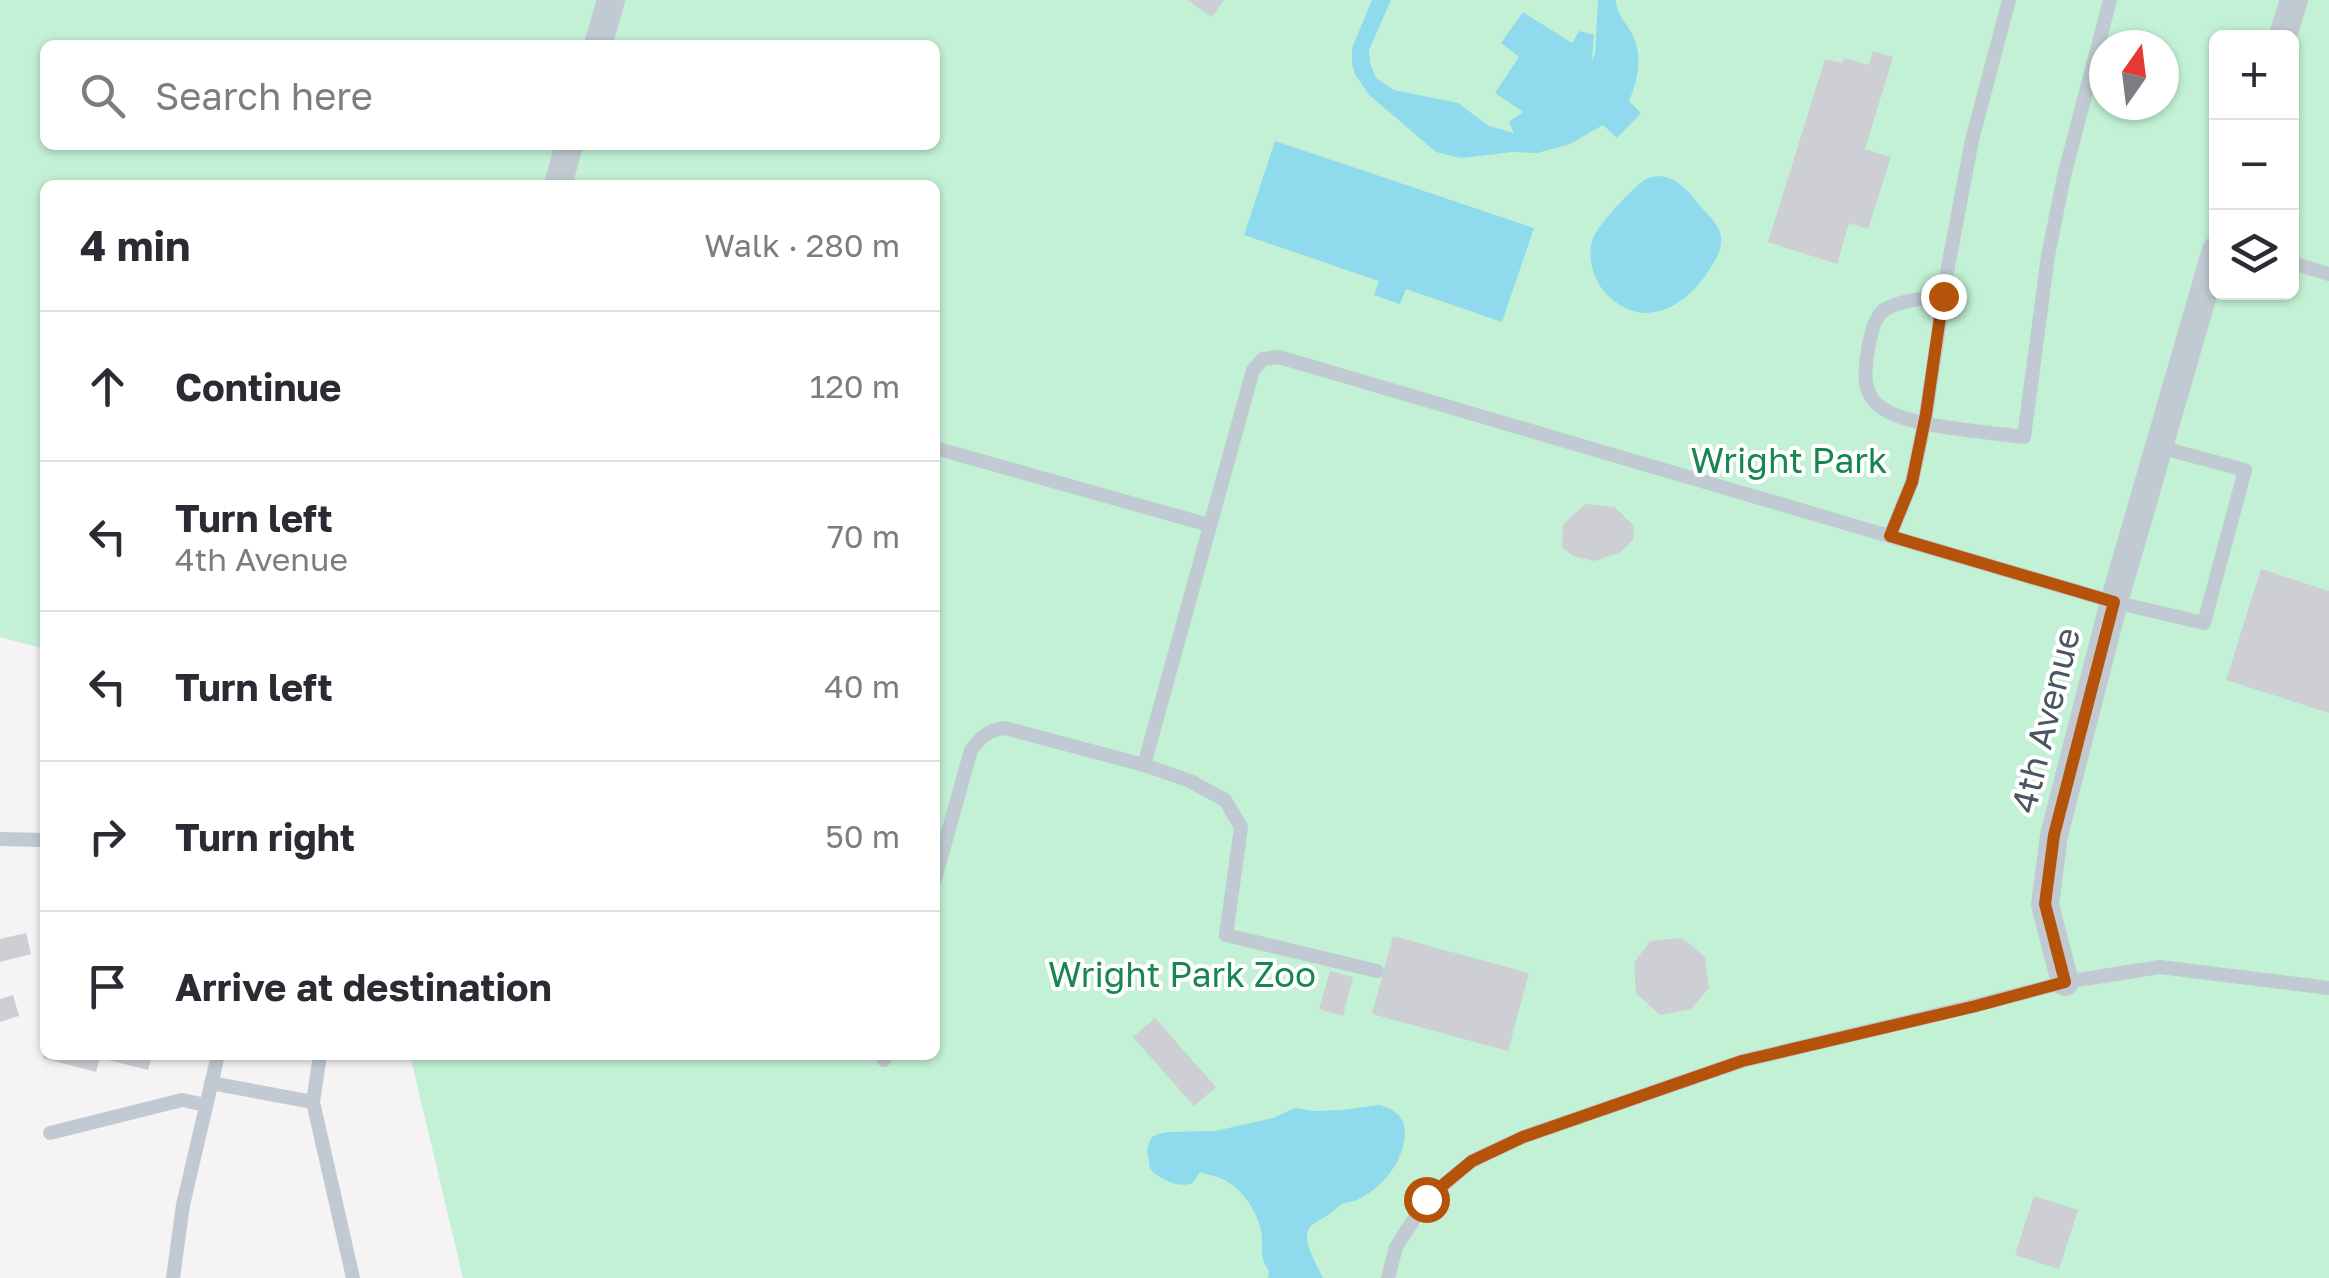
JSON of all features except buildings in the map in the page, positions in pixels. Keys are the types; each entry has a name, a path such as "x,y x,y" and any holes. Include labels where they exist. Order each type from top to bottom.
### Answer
{"street":[{"path":"599,40 611,0"},
{"path":"2285,30 2294,0"},
{"path":"559,180 568,150"},
{"name":"4th Avenue","path":"2065,982 2045,904 2054,835 2114,602 2209,274"}],"lane":[{"path":"1890,536 1912,482 1972,140 2008,0"},
{"path":"1943,296 1897,304 1876,317 1865,380 1872,399 1884,410 1924,423 2024,437 2048,256 2064,176 2110,0"},
{"path":"2299,264 2329,274"},
{"path":"1144,765 1253,370 1263,359 1279,357 2114,602 2204,623 2245,470 2159,447"},
{"path":"940,449 1209,525"},
{"path":"940,862 972,750 980,737 1005,728 1144,765 1190,781 1225,800 1241,826 1226,934 1377,972"},
{"path":"0,839 40,840"},
{"path":"1388,1278 1396,1247 1426,1199 1472,1161 1523,1137 1742,1061 2065,982 2160,968 2329,988"},
{"path":"174,1278 183,1205 217,1060"},
{"path":"319,1060 313,1102 352,1278"},
{"path":"211,1083 313,1102"},
{"path":"50,1133 182,1100 206,1105"}],"green space":[{"name":"Wright Park","path":"0,0 2329,0 2329,1278 463,1278 411,1060 940,1060 940,180 40,180 40,648 0,637"}],"water":[{"path":"1372,0 1391,0 1369,50 1376,78 1394,90 1458,103 1489,126 1514,133 1509,122 1523,112 1495,93 1519,57 1501,43 1523,12 1572,43 1579,31 1594,35 1592,61 1598,0 1616,0 1638,52 1638,69 1629,101 1641,113 1617,138 1603,125 1570,144 1537,153 1461,158 1436,152 1369,95 1356,76 1352,48"},
{"path":"1275,141 1534,228 1502,322 1406,289 1400,304 1374,295 1379,281 1244,235"},
{"path":"1660,176 1688,191 1717,226 1721,243 1713,264 1694,290 1671,307 1645,313 1617,303 1603,290 1593,269 1591,247 1597,230 1626,197 1646,179"},
{"path":"1380,1105 1394,1111 1403,1121 1401,1152 1391,1172 1375,1188 1342,1204 1309,1228 1308,1244 1323,1278 1268,1278 1259,1222 1244,1196 1230,1183 1200,1172 1193,1183 1176,1184 1150,1169 1147,1150 1152,1137 1159,1134 1215,1131 1273,1118 1295,1108 1315,1111"}],"route":[{"path":"1426,1199 1472,1161 1523,1137 1742,1061 2065,982 2045,904 2054,835 2114,602 1890,536 1912,482 1943,296"}],"park label":[{"name":"Wright Park Zoo","path":"1182,974"}]}
